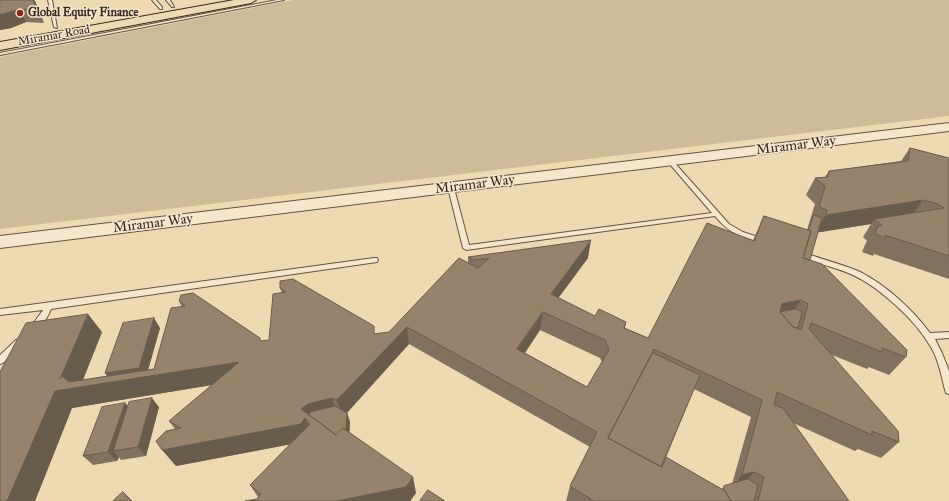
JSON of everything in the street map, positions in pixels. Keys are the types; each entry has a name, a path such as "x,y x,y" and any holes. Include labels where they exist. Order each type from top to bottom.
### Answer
{"main road":[{"name":"Miramar Road","path":"0,37 168,5 208,0"},
{"name":"Miramar Road","path":"0,46 251,0"}],"street":[{"name":"Miramar Way","path":"0,242 949,126"}],"lane":[{"path":"50,0 56,27"},
{"path":"154,0 168,5"},
{"path":"0,54 282,0"},
{"path":"670,161 727,226 741,234 753,238"},
{"path":"451,188 466,248 716,214"},
{"path":"808,257 858,274 872,282 920,326 940,356 949,390"},
{"path":"0,312 374,260"},
{"path":"0,360 32,331 43,317 49,306"},
{"path":"928,336 949,335"}],"shaded area":[{"path":"293,0 949,0 949,116 0,229 0,57"}],"building":[{"path":"0,0 33,0 37,10 19,9 0,15"},
{"path":"910,148 949,158 949,256 885,235 886,238 875,234 877,227 882,225 874,219 944,208 938,204 923,200 826,215 827,210 819,207 825,186 815,178 828,177 829,171 908,161"},
{"path":"814,215 822,218 810,260 803,258"},
{"path":"764,216 811,231 803,258 822,264 907,350 906,357 882,348 882,352 811,323 809,329 898,431 899,442 872,431 872,435 777,392 774,405 783,408 849,501 758,501 764,477 754,472 742,475 762,400 654,349 608,438 662,467 666,457 725,491 731,501 594,501 570,486 597,432 407,327 337,400 332,398 308,404 301,409 336,435 343,428 413,477 406,487 337,501 245,501 257,499 261,494 250,485 310,424 305,418 301,424 162,450 156,441 166,431 181,428 169,421 239,362 55,391 7,501 0,501 0,372 26,323 88,314 60,379 62,376 69,382 154,369 171,308 185,306 179,301 181,295 193,293 260,338 260,341 269,340 273,294 286,292 280,288 280,281 293,279 374,326 374,334 389,332 459,258 478,268 489,258 474,260 468,257 591,240 551,294 595,316 599,309 626,322 624,328 648,338 707,223 754,241","holes":["801,300 808,304 801,330 793,327 780,312 782,304","543,312 605,340 609,350 587,387 517,349"]},
{"path":"796,309 802,312 798,328 793,327 780,312"},
{"path":"154,318 139,368 105,373 123,323"},
{"path":"653,353 700,375 661,467 608,438"},
{"path":"152,398 138,447 113,451 129,402"},
{"path":"125,403 108,452 83,456 102,407"},
{"path":"335,406 347,413 346,430 343,428 336,435 308,414"},
{"path":"748,479 758,485 754,501 731,501 723,490 724,486"},
{"path":"428,490 445,501 420,501"},
{"path":"123,492 132,501 113,501"}],"place":[{"name":"Global Equity Finance","path":"20,13"}]}
